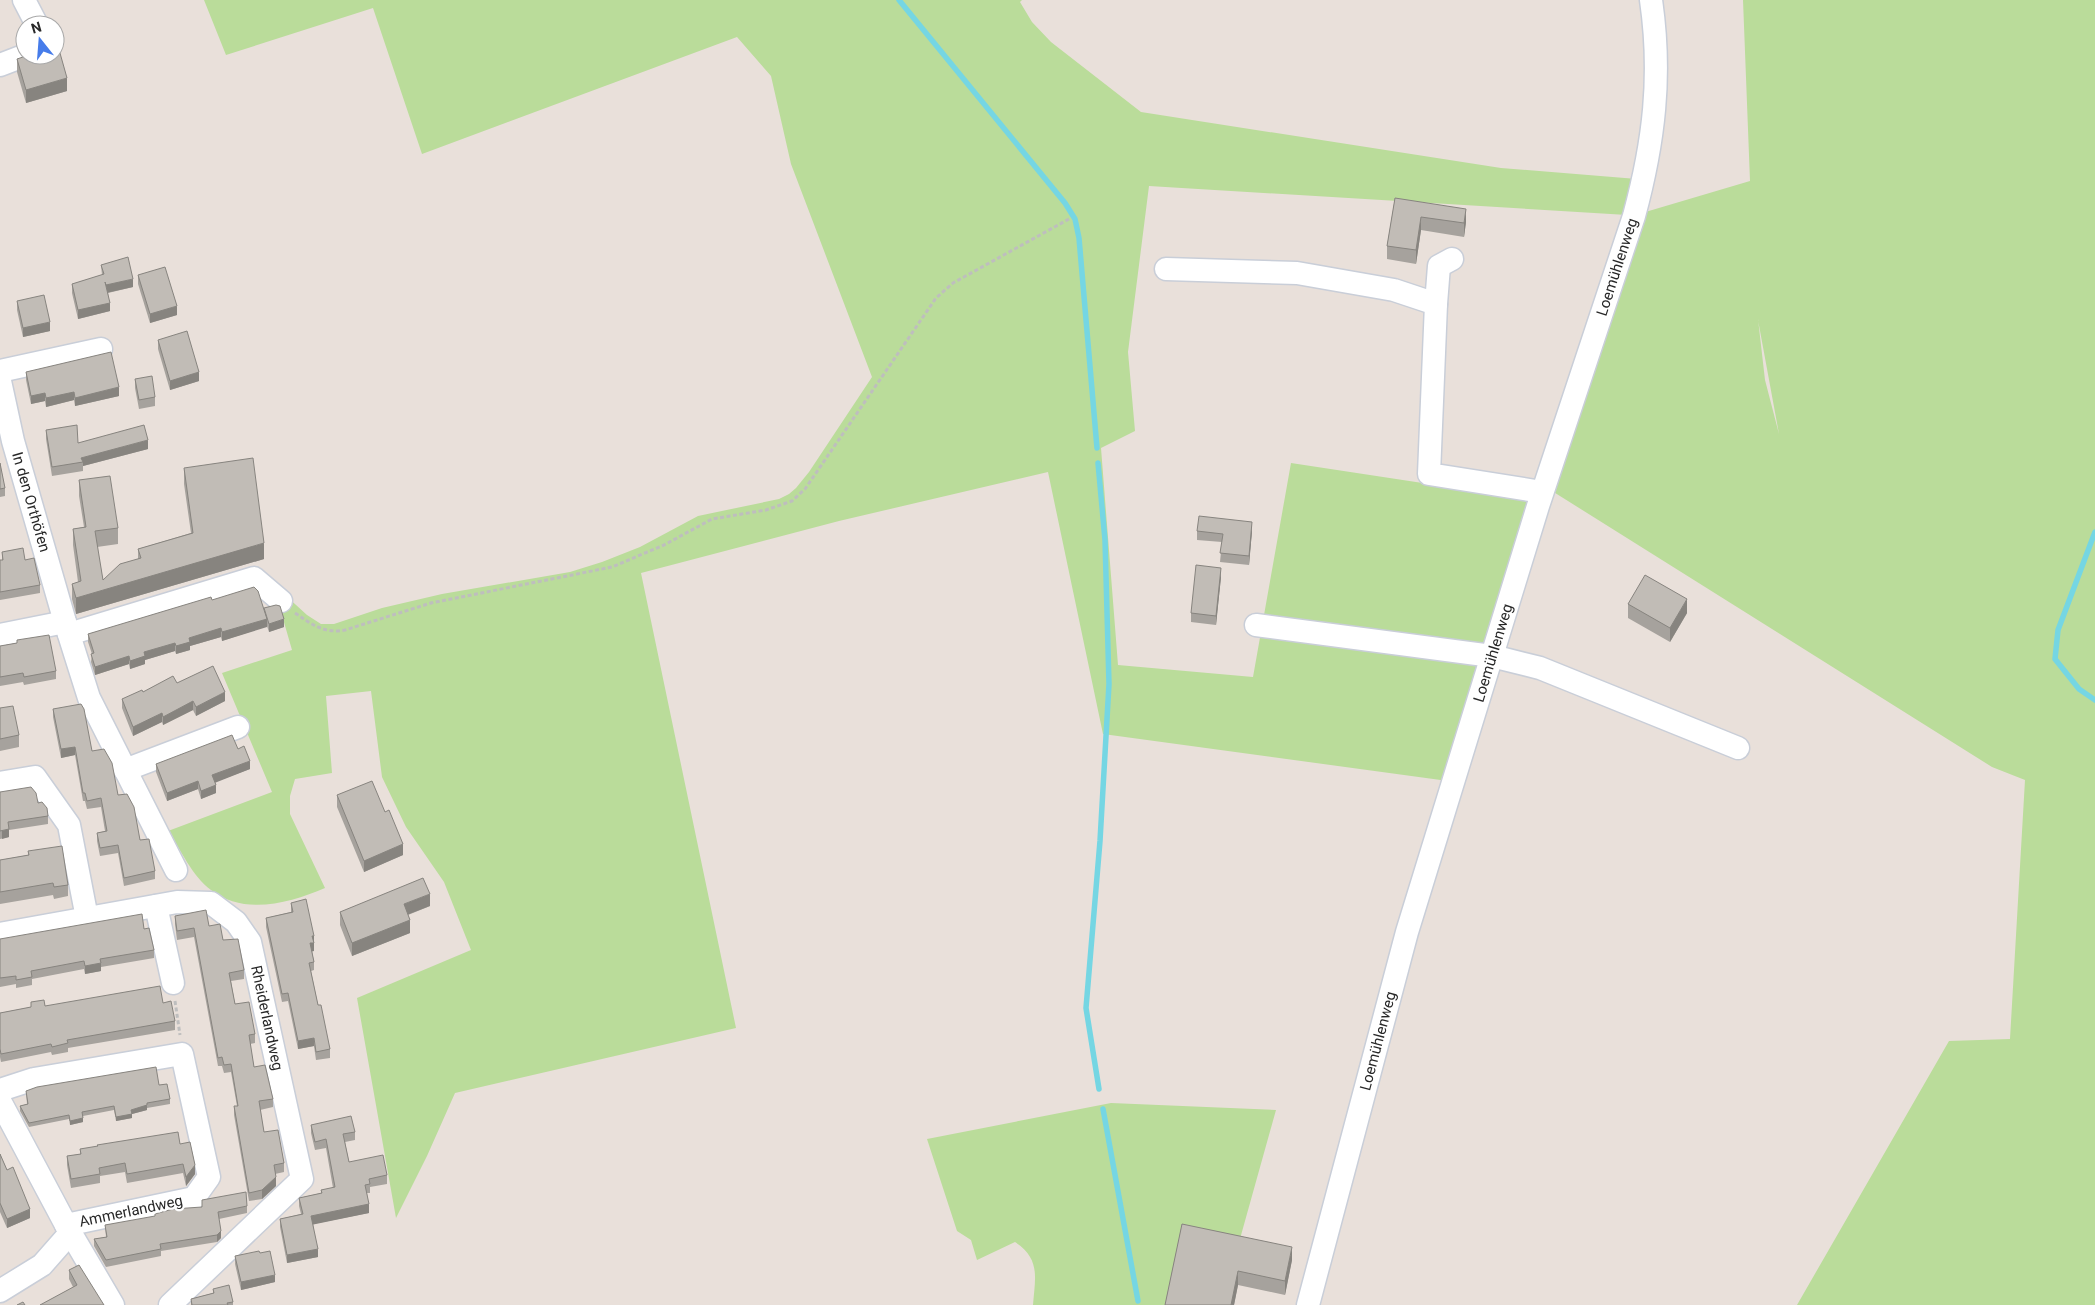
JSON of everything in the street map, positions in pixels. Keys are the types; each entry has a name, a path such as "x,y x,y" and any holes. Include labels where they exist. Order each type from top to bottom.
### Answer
{"street":[{"path":"24,0 32,15"},
{"name":"Loemühlenweg","path":"1308,1305 1407,932 1542,492 1634,216 1647,169 1656,106 1654,25 1651,0"},
{"path":"0,65 15,59"},
{"path":"1452,259 1439,266 1429,474 1542,492"},
{"path":"1166,269 1297,273 1394,290 1436,304"},
{"path":"0,371 101,349"},
{"name":"In den Orthöfen","path":"0,381 7,442 89,698 176,870"},
{"path":"0,635 67,628 254,578 281,601"},
{"path":"1256,625 1492,656 1540,668 1738,748"},
{"path":"125,770 238,727"},
{"path":"0,783 35,777 69,825 87,918"},
{"name":"Rheiderlandweg","path":"0,934 177,902 212,904 236,922 250,942 302,1179 170,1305"},
{"path":"156,906 173,983"},
{"path":"0,1090 34,1079 182,1054"},
{"name":"Ammerlandweg","path":"69,1228 194,1198 209,1177 182,1054"},
{"path":"0,1101 113,1305"},
{"path":"0,1291 42,1265 69,1228"}],"path":[{"path":"281,601 315,626 333,632 345,630 430,603 612,567 664,545 712,519 766,510 792,501 805,489 936,298 953,283 1069,219"},
{"path":"173,983 182,1054"}],"green space":[{"path":"204,0 1022,0 1020,2 1032,22 1051,42 1141,112 1501,168 1637,179 1627,215 1149,186 1128,352 1135,431 1101,448 1118,665 1253,677 1291,463 1535,500 1448,781 1103,734 1048,472 839,521 641,573 736,1028 455,1093 427,1156 396,1218 357,998 471,950 444,882 406,827 382,777 371,691 326,696 332,773 295,779 290,796 290,814 325,888 282,902 252,905 224,898 211,890 198,878 168,831 272,792 222,673 292,650 273,584 307,615 321,624 334,624 382,608 442,594 570,572 640,547 698,516 779,499 796,488 809,472 872,377 791,164 771,76 737,37 422,154 373,8 226,55"},
{"path":"1743,0 2095,0 2095,1305 1797,1305 1949,1041 2010,1039 2025,780 1992,767 1552,491 1642,213 1750,181","holes":["1758,322 1779,434 1765,380"]},
{"path":"1111,1103 1276,1110 1238,1246 1180,1235 1165,1305 1033,1305 1035,1278 1033,1262 1023,1248 1015,1242 977,1260 971,1240 957,1231 927,1139"}],"building":[{"path":"19,65 63,65 67,78 26,90"},
{"path":"1395,198 1466,209 1464,223 1421,217 1416,250 1387,246"},
{"path":"128,257 133,279 106,285 105,282 110,303 78,310 72,284 104,274 101,265"},
{"path":"165,267 177,306 150,314 138,275"},
{"path":"44,295 50,322 23,328 17,301"},
{"path":"187,331 199,372 170,381 158,340"},
{"path":"111,352 119,387 75,398 74,392 46,398 45,393 31,396 26,372"},
{"path":"152,376 155,397 139,400 135,379"},
{"path":"77,425 78,443 144,425 148,440 81,458 83,462 52,467 46,430"},
{"path":"253,458 264,543 76,598 72,584 81,581 73,529 86,527 79,480 110,476 118,528 95,531 103,580 120,564 141,558 138,549 193,533 184,468"},
{"path":"0,463 5,488 0,489"},
{"path":"1199,516 1252,522 1249,556 1220,553 1223,534 1197,531"},
{"path":"23,548 25,560 34,558 40,585 0,592 0,560 3,560 2,552"},
{"path":"1196,565 1221,568 1216,616 1191,613"},
{"path":"1645,575 1687,599 1670,628 1628,604"},
{"path":"254,587 258,591 267,619 222,632 221,628 189,638 190,642 176,646 175,643 144,652 145,656 130,661 129,656 95,667 91,654 94,653 88,634 211,597 212,600"},
{"path":"280,606 284,619 269,624 264,608"},
{"path":"49,635 56,671 24,677 23,673 0,677 0,646 17,643 17,640"},
{"path":"213,666 225,692 196,707 193,701 163,717 162,713 133,727 122,699 142,690 143,692 173,676 177,683"},
{"path":"81,704 84,709 92,751 104,749 112,763 118,795 127,794 134,807 140,840 149,839 155,871 124,878 118,845 100,848 97,833 107,831 101,798 87,801 85,793 83,793 75,747 61,749 53,709"},
{"path":"13,706 19,735 0,739 0,708"},
{"path":"232,735 238,749 244,746 250,761 212,775 216,785 201,791 198,781 167,793 156,764"},
{"path":"372,781 385,812 389,810 403,844 364,861 337,795"},
{"path":"31,787 36,793 38,803 42,802 47,808 48,816 8,822 9,829 0,831 0,792"},
{"path":"62,846 68,885 54,887 53,883 0,892 0,860 29,855 28,851"},
{"path":"423,878 430,894 404,904 410,920 352,943 340,912"},
{"path":"306,899 314,936 312,936 314,943 310,943 314,962 309,963 318,1005 321,1005 330,1049 316,1052 314,1038 298,1041 288,993 282,994 266,918 293,912 291,903"},
{"path":"206,910 209,926 220,924 223,940 238,939 244,970 229,973 235,1004 249,1002 255,1034 249,1035 254,1067 265,1065 273,1099 259,1101 264,1132 278,1130 284,1163 274,1165 276,1177 262,1190 249,1193 234,1106 238,1106 231,1064 224,1065 222,1057 218,1058 194,928 177,931 175,916"},
{"path":"142,914 144,929 149,928 154,950 100,959 101,963 85,966 84,961 31,971 32,977 16,980 16,976 0,978 0,939"},
{"path":"160,986 163,1003 171,1001 175,1021 67,1040 68,1043 52,1047 51,1044 1,1054 0,1013 31,1007 31,1002 44,1000 45,1006"},
{"path":"156,1067 159,1085 167,1084 170,1099 147,1103 147,1105 131,1110 132,1114 116,1117 114,1106 82,1112 83,1118 70,1121 69,1115 29,1123 20,1106 28,1104 26,1091 37,1087"},
{"path":"351,1116 355,1132 343,1134 349,1162 383,1155 387,1175 369,1179 370,1184 365,1185 369,1204 311,1216 318,1249 287,1255 280,1219 303,1214 299,1198 322,1193 321,1190 335,1187 326,1139 315,1142 311,1125"},
{"path":"178,1132 180,1144 190,1142 195,1165 186,1177 183,1164 127,1174 125,1163 99,1168 100,1174 71,1179 67,1156 81,1154 80,1149"},
{"path":"0,1154 7,1170 13,1167 30,1209 7,1219 0,1203"},
{"path":"246,1192 247,1206 218,1212 221,1231 217,1235 160,1244 161,1249 106,1260 94,1239 107,1237 105,1225 155,1216 155,1214 173,1209 202,1207 202,1200"},
{"path":"1182,1224 1292,1247 1285,1281 1238,1271 1231,1305 1165,1305"},
{"path":"259,1251 260,1253 270,1251 275,1275 241,1282 235,1256"},
{"path":"79,1265 104,1305 40,1305 77,1285 69,1270"},
{"path":"229,1285 233,1302 227,1303 228,1305 192,1305 191,1299 214,1293 213,1289"}],"waterway":[{"path":"899,0 1065,203 1075,219 1079,238 1097,448"},
{"path":"1098,463 1105,540 1109,684 1100,841 1086,1008 1099,1089"},
{"path":"2095,532 2058,630 2055,659 2079,689 2095,700"},
{"path":"1103,1109 1138,1301"}]}
